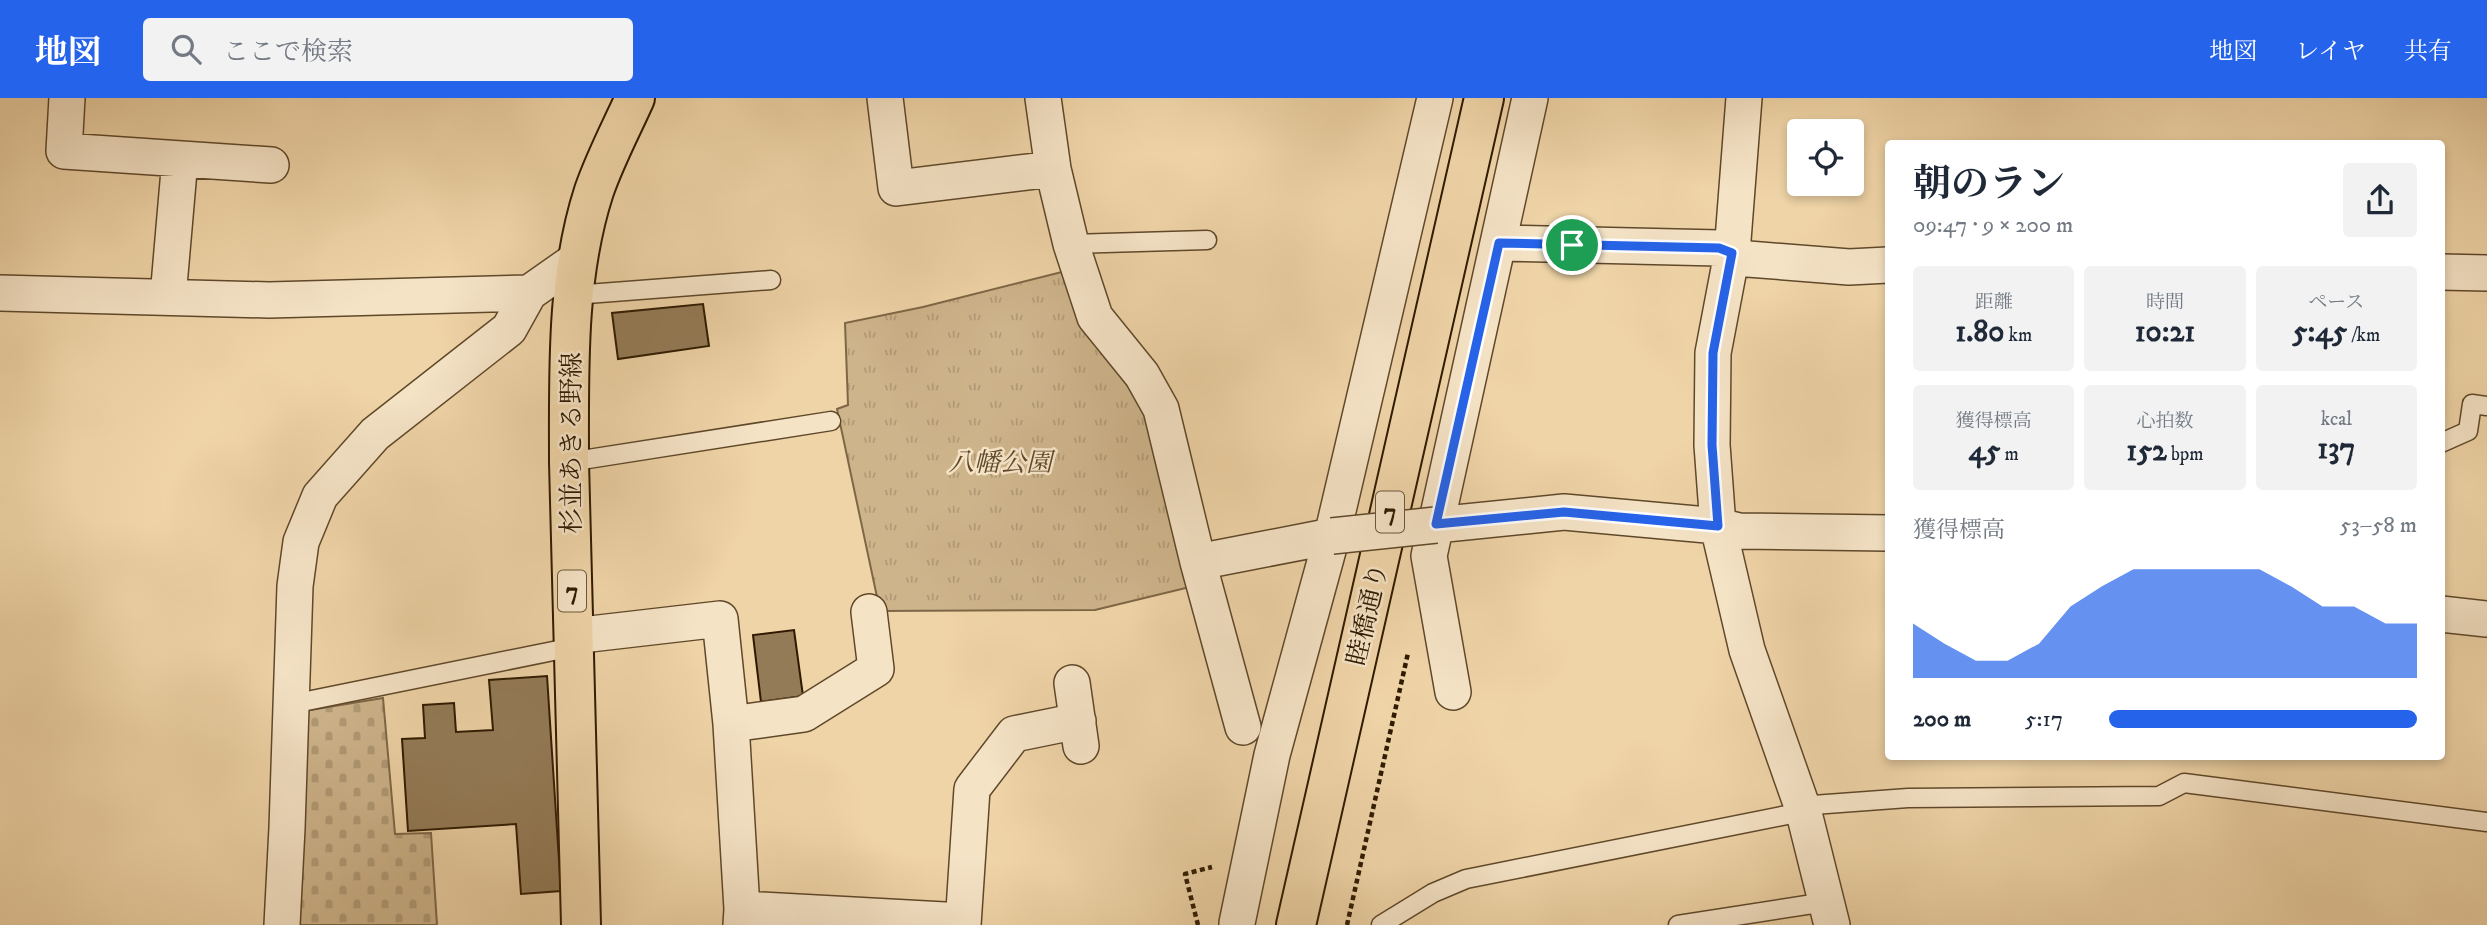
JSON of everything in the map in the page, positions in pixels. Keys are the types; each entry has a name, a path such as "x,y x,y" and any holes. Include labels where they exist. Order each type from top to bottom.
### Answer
{"main road":[{"name":"杉並あきる野線","path":"581,925 569,462 569,386 576,277 594,192 635,98"},
{"name":"睦橋通り","path":"1296,925 1484,98"}],"street":[{"path":"67,98 64,151 271,165"},
{"path":"885,98 896,188 1054,170"},
{"path":"1043,98 1054,170 1071,244 1095,317 1142,375 1161,409 1198,562 1243,727"},
{"path":"1237,923 1272,755 1332,536 1435,98"},
{"path":"1453,692 1429,556 1531,98"},
{"path":"1744,98 1732,253 1713,353 1712,445 1718,526 1746,650 1803,809 1829,914"},
{"path":"168,297 180,159"},
{"path":"1499,243 1719,248 1748,258 1837,266 1885,265"},
{"path":"2445,272 2487,273"},
{"path":"0,293 270,300 529,293 576,277"},
{"path":"282,925 292,704 290,681 295,586 301,542 320,496 375,434 509,329 529,293"},
{"path":"1198,562 1332,536 1564,512 1718,526 1739,531 1885,533"},
{"path":"732,724 804,714 876,669 869,612"},
{"path":"2445,614 2487,619"},
{"path":"573,642 720,619 732,724 741,917 963,923 972,789 1014,734 1080,734 1072,683"}],"lane":[{"path":"1071,244 1207,240"},
{"path":"576,277 771,280"},
{"path":"2445,441 2468,431 2472,404 2487,405"},
{"path":"569,462 831,421"},
{"path":"292,704 573,642"},
{"path":"1381,925 1433,893 1466,880 1792,814 1813,805 1908,797 2159,796 2184,783 2487,822"},
{"path":"1678,925 1829,914"}],"path":[{"path":"1347,925 1408,652"}],"green space":[{"name":"八幡公園","path":"1066,271 1088,331 1150,417 1194,586 1095,610 880,611 837,409 848,405 845,323 923,307"},
{"path":"383,698 395,834 431,833 437,925 290,925 298,712"}],"building":[{"path":"703,304 709,346 618,359 612,313"},
{"path":"794,630 803,696 761,702 753,635"},
{"path":"547,676 561,891 521,894 516,824 408,831 402,739 425,738 423,705 454,703 456,732 493,730 489,680"}],"route":[{"path":"1499,243 1572,245 1719,248 1732,253 1713,353 1712,445 1718,526 1564,512 1436,524 1499,243"}]}
